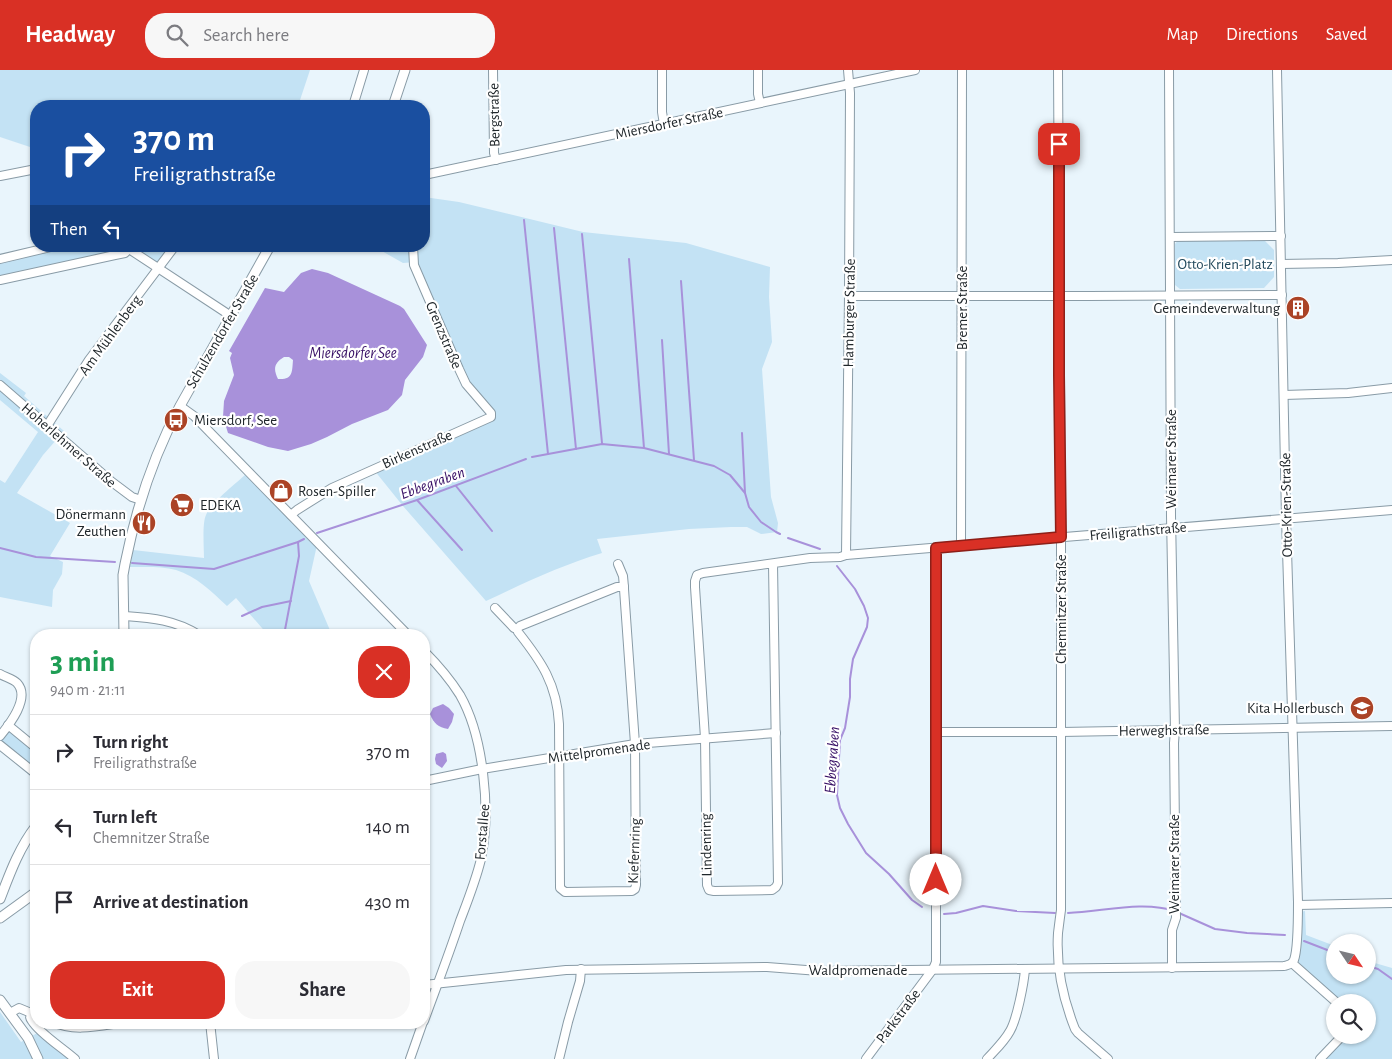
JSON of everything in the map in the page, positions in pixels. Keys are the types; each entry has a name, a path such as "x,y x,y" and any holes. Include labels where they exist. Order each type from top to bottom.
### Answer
{"main road":[{"path":"395,100 405,70"},
{"name":"Schulzendorfer Straße","path":"124,629 124,564 140,500 160,445 267,252"},
{"path":"0,899 17,856 30,834"},
{"path":"0,918 30,896"},
{"path":"0,1000 28,1038 38,1059"}],"street":[{"path":"355,100 364,70"},
{"name":"Bergstraße","path":"493,70 494,153 496,160"},
{"path":"662,70 662,112 664,124"},
{"path":"758,70 760,103"},
{"name":"Hamburger Straße","path":"846,555 850,296 850,93 848,70"},
{"name":"Miersdorfer Straße","path":"430,174 915,70"},
{"name":"Bremer Straße","path":"961,545 962,70"},
{"name":"Chemnitzer Straße","path":"1058,70 1061,537 1061,910 1058,934 1059,969 1064,994 1075,1028 1078,1033 1108,1059"},
{"name":"Weimarer Straße","path":"1169,70 1171,528 1176,904 1176,918 1172,930 1172,968"},
{"name":"Otto-Krien-Straße","path":"1277,70 1286,518 1298,905 1294,959 1292,963"},
{"path":"0,176 30,169"},
{"path":"1170,237 1281,236"},
{"path":"0,258 30,251"},
{"path":"0,280 115,256 125,252"},
{"path":"133,252 230,316"},
{"name":"Am Mühlenberg","path":"47,426 89,360 171,252"},
{"name":"Grenzstraße","path":"413,252 414,265 466,384 492,415"},
{"path":"1281,264 1392,260"},
{"path":"850,296 1282,295"},
{"name":"Hoherlehmer Straße","path":"0,385 122,490 140,500"},
{"path":"1284,395 1336,394 1392,388"},
{"path":"180,406 194,416 402,629"},
{"name":"Birkenstraße","path":"291,515 332,488 492,415"},
{"name":"Freiligrathstraße","path":"825,557 1392,510"},
{"name":"Parkstraße","path":"866,1059 933,969 936,962 936,548"},
{"name":"Lindenring","path":"773,564 778,883 776,888 772,890 714,892 709,890 707,885 705,738 695,581 697,575 703,573 825,557"},
{"name":"Kiefernring","path":"495,608 517,629 538,657 552,686 558,717 560,888 565,892 635,890 635,744 624,586 623,576 618,564"},
{"path":"517,629 581,600 624,586"},
{"path":"125,616 156,618 188,629"},
{"name":"Forstallee","path":"430,658 448,678 462,699 471,722 482,769 485,797 484,841 480,860 472,889 430,1006"},
{"path":"0,674 17,682 22,694 18,708 0,736"},
{"path":"8,725 30,743"},
{"name":"Herweghstraße","path":"937,732 1061,732 1392,726"},
{"name":"Mittelpromenade","path":"430,780 482,769 635,744 776,733"},
{"path":"0,745 30,769"},
{"path":"1298,905 1392,903"},
{"path":"1292,963 1327,994"},
{"name":"Waldpromenade","path":"430,985 566,970 752,967 818,971 1172,968 1284,966 1292,963"},
{"path":"988,1059 1003,1042 1013,1026 1025,969"},
{"path":"559,1059 580,981 581,970"},
{"path":"10,1013 19,1008 30,1012"},
{"path":"39,1029 75,1059"},
{"path":"211,1029 214,1059"},
{"name":"Forstallee","path":"410,1059 421,1029"},
{"path":"1320,1059 1334,1044"}],"green space":[{"path":"0,70 310,70 300,100 30,100 30,147 0,137"},
{"path":"430,198 459,202 583,232 686,243 770,267 769,297 772,342 762,369 771,497 778,523 777,532 761,534 747,527 731,527 689,529 597,539 602,553 529,581 486,601 374,470 495,418 466,380 416,262 403,263 384,252 430,252"},
{"name":"Otto-Krien-Platz","path":"1179,239 1263,239 1274,250 1274,277 1264,288 1180,289 1175,285 1175,244"},
{"path":"37,252 120,252 0,279 0,260"},
{"path":"139,252 166,252 160,262 156,263"},
{"path":"0,373 26,393 24,396 64,431 43,455 17,493 70,523 50,556 63,562 62,574 53,590 52,607 0,597 0,480 5,483 38,432 0,400"},
{"path":"245,475 317,545 309,581 329,629 263,629 236,598 227,606 190,576 165,568 130,567 133,550 204,558 205,519 208,510"},
{"path":"9,731 12,731 30,746 30,766 0,742"},
{"path":"1305,911 1306,935 1326,943 1326,984 1376,984 1376,963 1392,968 1392,1059 1325,1059 1339,1044 1376,1044 1376,994 1332,994 1296,960 1300,912"},
{"path":"0,1012 21,1042 39,1032 71,1059 0,1059"}],"water":[{"name":"Miersdorfer See","path":"312,269 328,273 400,306 404,309 427,345 423,357 405,380 402,395 388,410 352,424 311,444 288,451 268,447 228,433 223,417 224,401 234,375 230,358 232,353 229,351 265,288 284,292 301,273","holes":["284,357 289,357 293,360 291,374 287,378 278,379 275,372 276,364"]},
{"path":"443,704 454,714 448,729 437,724 430,714 433,708"},
{"path":"443,752 446,754 447,761 442,768 436,764 435,759 436,754"}],"waterway":[{"path":"524,220 548,454"},
{"path":"554,228 576,449"},
{"path":"582,234 602,443"},
{"path":"629,259 644,448"},
{"path":"681,281 694,460"},
{"path":"662,340 669,454"},
{"path":"742,433 745,493"},
{"name":"Ebbegraben","path":"532,457 602,444 644,448 714,466 730,475 745,493 749,507 761,522 780,534"},
{"name":"Ebbegraben","path":"317,533 417,500 526,459"},
{"path":"456,486 492,531"},
{"path":"417,500 462,550"},
{"name":"Ebbegraben","path":"788,538 820,549"},
{"name":"Ebbegraben","path":"132,563 214,569 304,539"},
{"path":"285,629 299,556 298,542"},
{"name":"Ebbegraben","path":"0,548 36,557 115,562"},
{"name":"Ebbegraben","path":"837,566 855,589 868,618 867,627 853,659 850,697 845,728 840,740 837,795 840,808 866,853 889,874 912,900 922,907"},
{"path":"242,616 262,607 291,601"},
{"name":"Ebbegraben","path":"944,914 983,906 1016,911 1055,913"},
{"name":"Ebbegraben","path":"1068,913 1136,907 1162,908 1175,911"},
{"name":"Ebbegraben","path":"1179,913 1215,929 1285,935"},
{"name":"Ebbegraben","path":"1304,941 1326,950"},
{"name":"Ebbegraben","path":"1376,968 1392,979"}],"place":[{"name":"Gemeindeverwaltung","path":"1298,308"},
{"name":"Miersdorf, See","path":"176,420"},
{"name":"Rosen-Spiller","path":"281,491"},
{"name":"EDEKA","path":"182,505"},
{"name":"Dönermann Zeuthen","path":"144,523"},
{"name":"Kita Hollerbusch","path":"1362,708"}],"route":[{"path":"936,880 936,548 1061,537 1059,144"}]}
